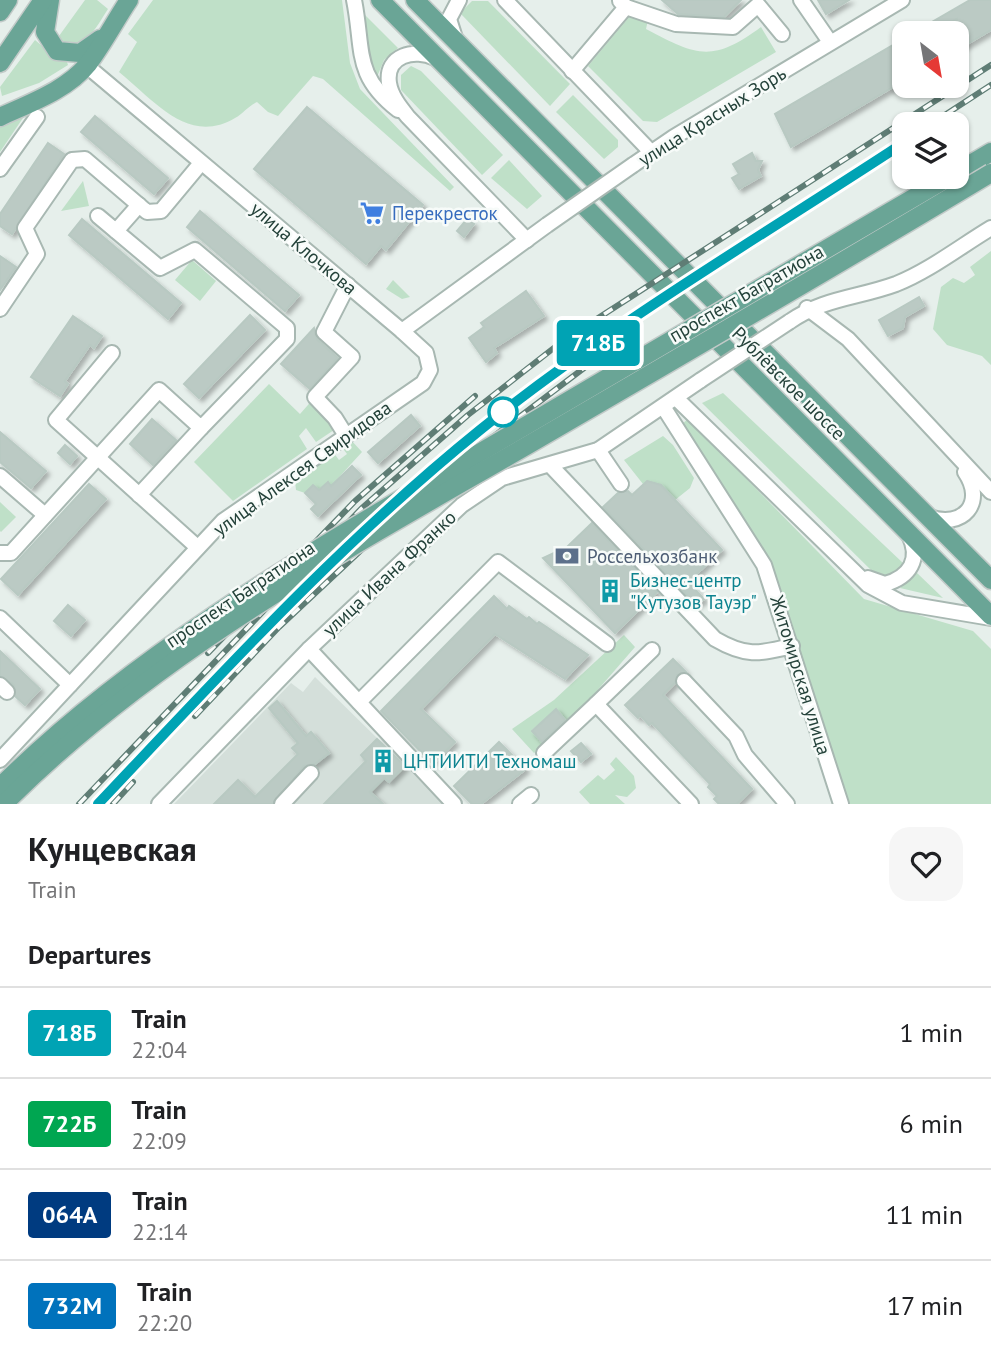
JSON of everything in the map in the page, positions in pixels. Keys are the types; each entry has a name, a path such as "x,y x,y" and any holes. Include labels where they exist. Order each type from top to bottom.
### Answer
{"main road":[{"path":"0,12 8,0"},
{"path":"0,63 43,0"},
{"path":"50,0 45,32 57,51 80,53 107,32"},
{"path":"0,117 42,97 87,66 130,0"},
{"name":"Рублёвское шоссе","path":"380,0 991,617"},
{"name":"Рублёвское шоссе","path":"415,0 991,580"},
{"path":"969,165 991,152"},
{"name":"проспект Багратиона","path":"4,804 36,772 103,717 185,655 325,560 991,173"},
{"name":"проспект Багратиона","path":"0,786 26,761 126,681 319,547 929,189"}],"street":[{"path":"354,0 366,75 380,96 408,117 527,240 402,331"},
{"path":"456,42 449,19 459,0"},
{"path":"499,0 508,4 651,152"},
{"path":"801,0 830,42"},
{"name":"улица Красных Зорь","path":"527,240 651,152 902,0"},
{"path":"572,71 622,4 676,24 733,27 757,3 782,34"},
{"path":"408,117 390,86 390,70 394,62 408,53 418,52 440,60"},
{"name":"улица Клочкова","path":"87,66 402,331"},
{"path":"0,169 37,117"},
{"path":"0,309 37,254 25,228 72,160 85,159 147,212 161,211 201,163"},
{"path":"116,231 139,205"},
{"path":"98,216 160,268 195,250 287,328 287,339 139,495"},
{"path":"991,228 899,283 807,309 677,399 869,585 894,600 991,617"},
{"path":"345,435 335,418 314,397 352,357 324,332 348,285"},
{"path":"807,309 848,339 952,454 991,492"},
{"name":"улица Алексея Свиридова","path":"0,760 196,546 254,498 423,383 430,370 426,353 402,331"},
{"path":"112,353 56,421 196,546"},
{"path":"0,553 11,552 159,390 201,428"},
{"name":"улица Ивана Франко","path":"159,804 309,649 462,505 502,478 598,450 677,399"},
{"name":"Житомирская улица","path":"664,408 764,565 792,646 840,804"},
{"path":"598,450 621,484"},
{"path":"926,516 940,521 951,520 967,513 972,504 974,487 952,454"},
{"path":"550,465 572,494 715,639 736,652 758,654 792,646"},
{"path":"0,476 46,515"},
{"path":"855,570 885,584 904,576 914,557 915,546 907,531"},
{"path":"359,702 499,562 607,644"},
{"path":"0,618 70,685"},
{"path":"309,649 454,804"},
{"path":"544,753 652,650"},
{"path":"684,681 736,736 745,755 787,804"},
{"path":"596,704 691,804"},
{"path":"282,804 311,773"}],"shaded area":[{"path":"315,677 444,804 174,804 291,683 303,692"}],"green space":[{"path":"85,0 97,0 108,9 85,39 72,45 64,45 59,36"},
{"path":"153,0 342,0 350,63 360,89 454,187 450,191 323,79 313,76 278,116 268,112 257,102 238,116 218,125 202,127 172,116 119,72 137,42 128,34"},
{"path":"472,1 488,1 570,84 550,106 460,13"},
{"path":"635,10 649,15 646,29 692,50 717,51 744,39 761,27 776,52 657,122 643,121 588,66"},
{"path":"365,15 398,48 384,60 377,77 367,50"},
{"path":"35,40 54,56 66,59 68,65 39,83 2,96 0,87"},
{"path":"411,66 421,71 503,155 482,175 401,90 401,75"},
{"path":"573,95 618,140 618,147 604,159 556,112"},
{"path":"27,112 0,152 0,126"},
{"path":"509,160 542,196 527,209 491,178"},
{"path":"83,181 89,206 61,211"},
{"path":"991,251 991,365 982,356 947,345 933,329 941,287 953,278 964,283 975,275 970,267"},
{"path":"192,260 216,281 200,301 175,280"},
{"path":"393,280 410,297 402,299 386,289"},
{"path":"269,384 300,414 315,397 340,426 316,442 306,428 299,436 307,449 233,501 194,462"},
{"path":"723,393 903,563 901,569 889,577 876,575 702,403"},
{"path":"688,419 864,599 973,631 991,649 991,804 847,804 778,584 761,548 682,424"},
{"path":"663,436 673,445 694,478 690,488 675,500 661,485 647,481 643,484 624,460"},
{"path":"350,439 362,452 331,486 327,482 319,490 313,485 305,493 296,490 295,481 333,452 339,460 347,454 341,446"},
{"path":"0,502 16,517 1,532 0,531"},
{"path":"917,573 943,598 900,588"},
{"path":"624,635 635,647 569,723 556,709 532,730 545,745 534,753 512,729 554,700"},
{"path":"616,757 634,776 636,788 627,797 615,795 625,804 590,804 579,792 598,775 604,780 615,770 610,764"}],"building":[{"path":"662,0 741,0 724,17 678,14"},
{"path":"818,0 849,0 826,14"},
{"path":"970,0 991,0 991,30 970,42 970,21 934,21"},
{"path":"892,46 892,88 791,147 775,114"},
{"path":"307,107 423,205 386,250 381,246 366,264 254,169"},
{"path":"95,116 168,178 154,194 81,132"},
{"path":"48,143 64,154 12,234 0,226 0,214"},
{"path":"752,153 756,161 762,161 758,170 761,176 739,189 732,178 739,174 733,164"},
{"path":"200,211 299,295 285,311 187,227"},
{"path":"82,219 181,303 168,319 69,235"},
{"path":"467,219 474,224 464,237 457,231"},
{"path":"0,256 16,267 0,290"},
{"path":"526,291 544,316 494,348 497,353 486,362 469,338 484,327 481,323"},
{"path":"919,297 924,306 905,317 903,328 888,336 879,320"},
{"path":"250,315 265,330 199,398 184,384"},
{"path":"73,316 102,336 94,348 90,345 65,381 68,384 60,396 31,377"},
{"path":"314,328 317,339 338,358 310,389 281,364"},
{"path":"411,415 420,426 378,463 368,452"},
{"path":"152,419 176,440 153,465 130,444"},
{"path":"0,432 46,471 31,488 0,462"},
{"path":"65,445 77,456 70,464 58,453"},
{"path":"352,466 361,475 318,516 311,509 316,504 305,493 313,485 319,490 328,482 331,486"},
{"path":"647,481 661,485 722,550 688,582 704,599 696,605 603,507 618,493 628,491 632,495"},
{"path":"89,484 106,499 18,595 1,579"},
{"name":"Бизнес-центр \"Кутузов Тауэр\"","path":"592,523 657,592 615,633 543,558 567,547"},
{"path":"494,596 507,609 509,606 527,619 529,617 537,624 539,622 588,655 565,679 495,634 421,709 455,742 433,764 381,711"},
{"path":"68,605 85,620 71,636 54,621"},
{"path":"0,651 40,689 25,705 15,696 14,685 0,676"},
{"path":"673,659 686,672 677,675 675,683 663,695 752,789 737,804 719,804 714,799 717,796 708,787 710,784 652,723 649,725 640,715 638,718 625,705"},
{"path":"277,701 306,736 311,732 329,753 315,764 304,766 273,804 214,804 238,780 255,797 298,754 292,748 298,743 269,708"},
{"path":"556,709 565,720 542,742 532,731"},
{"path":"377,739 405,766 389,782 384,778 370,792 383,804 324,804 366,761 361,755"},
{"path":"499,742 526,769 481,804 472,804 454,786"},
{"path":"581,743 591,754 581,762 571,751"}],"railway":[{"path":"79,804 362,508 468,415 564,340 991,65"},
{"path":"949,112 991,85"},
{"path":"98,804 236,658 330,564 480,430 582,353 635,317 892,150"},
{"path":"195,716 279,627 436,480 633,331"},
{"path":"208,653 355,501 475,396"},
{"path":"113,804 133,782"}],"train":[{"name":"718Б","path":"98,804 271,620 352,540 481,429 576,358 892,151"}],"place":[{"name":"Перекресток","path":"372,213"},
{"name":"Россельхозбанк","path":"567,556"},
{"name":"Бизнес-центр \"Кутузов Тауэр\"","path":"610,591"},
{"name":"ЦНТИИТИ Техномаш","path":"383,761"}]}
